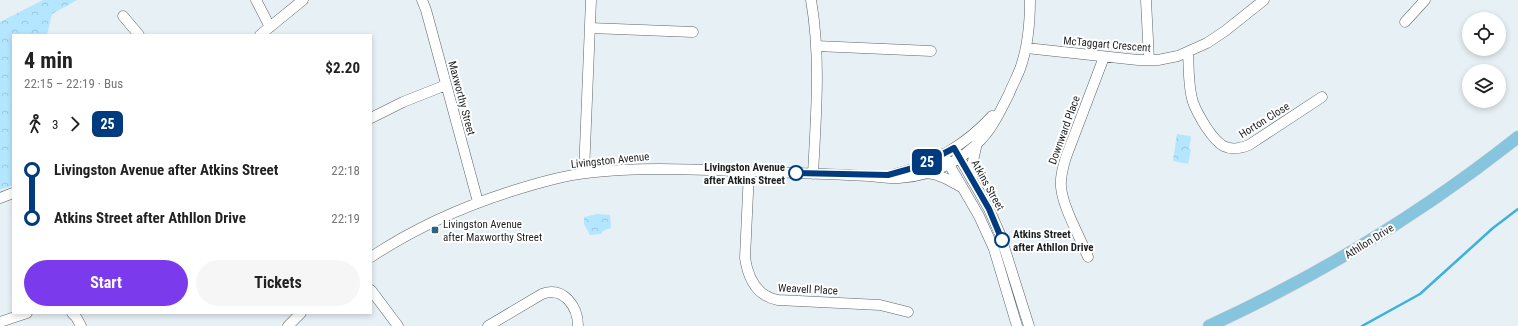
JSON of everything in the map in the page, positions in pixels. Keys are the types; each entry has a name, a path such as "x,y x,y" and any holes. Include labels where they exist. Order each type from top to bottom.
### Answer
{"main road":[{"name":"Athllon Drive","path":"1209,326 1299,282 1356,250 1454,186 1518,137"}],"street":[{"path":"256,0 270,27"},
{"path":"261,34 303,0"},
{"name":"Maxworthy Street","path":"422,0 478,202"},
{"path":"584,173 591,0"},
{"path":"811,0 816,46 817,95 813,174"},
{"name":"Livingston Avenue","path":"372,256 430,222 478,202 530,185 584,173 656,168 898,178 928,173 949,164 978,144 993,124 1020,69 1026,48 1030,0"},
{"path":"1146,0 1149,60"},
{"name":"McTaggart Crescent","path":"1026,48 1104,57 1149,60 1172,57 1188,52 1207,43 1225,31 1264,0"},
{"path":"1405,22 1425,0"},
{"path":"123,16 138,34"},
{"path":"590,28 693,32"},
{"path":"816,46 931,51"},
{"name":"Horton Close","path":"1188,52 1193,102 1201,119 1216,141 1227,148 1241,148 1249,145 1322,97"},
{"name":"Downward Place","path":"1088,257 1064,200 1061,185 1062,171 1066,156 1104,57"},
{"path":"372,118 403,102 446,85"},
{"name":"Livingston Avenue","path":"869,176 904,172 920,166 954,148 987,122 1005,101"},
{"path":"972,180 973,161 978,144"},
{"name":"Atkins Street","path":"954,148 989,209 1000,234 1029,326"},
{"name":"Atkins Street","path":"943,154 979,216 994,249 1017,326"},
{"name":"Weavell Place","path":"749,171 745,258 747,271 752,282 759,291 768,297 778,300 880,305 908,312"},
{"path":"928,173 937,174 964,189"},
{"path":"0,198 12,193"},
{"path":"372,291 398,326"},
{"path":"488,326 542,294 551,292 563,295 573,305 577,315 578,326"},
{"path":"0,322 24,314"},
{"path":"73,314 82,326"},
{"path":"288,326 300,314"}],"green space":[{"path":"43,0 77,0 52,14 47,34 12,34 12,185 0,190 0,22"},
{"path":"1177,134 1190,136 1191,138 1189,148 1191,150 1188,164 1173,161"},
{"path":"597,214 610,215 611,228 603,231 601,234 590,235 584,224 584,217"}],"waterway":[{"path":"1362,326 1420,294 1493,228 1518,209"}],"bus line":[{"name":"25","path":"796,173 869,176 888,175 904,172 920,166 954,148 989,209 1002,240"}],"place":[{"name":"Livingston Avenue after Atkins Street","path":"796,173"},
{"name":"Livingston Avenue after Maxworthy Street","path":"435,230"},
{"name":"Atkins Street after Athllon Drive","path":"1002,240"}]}
